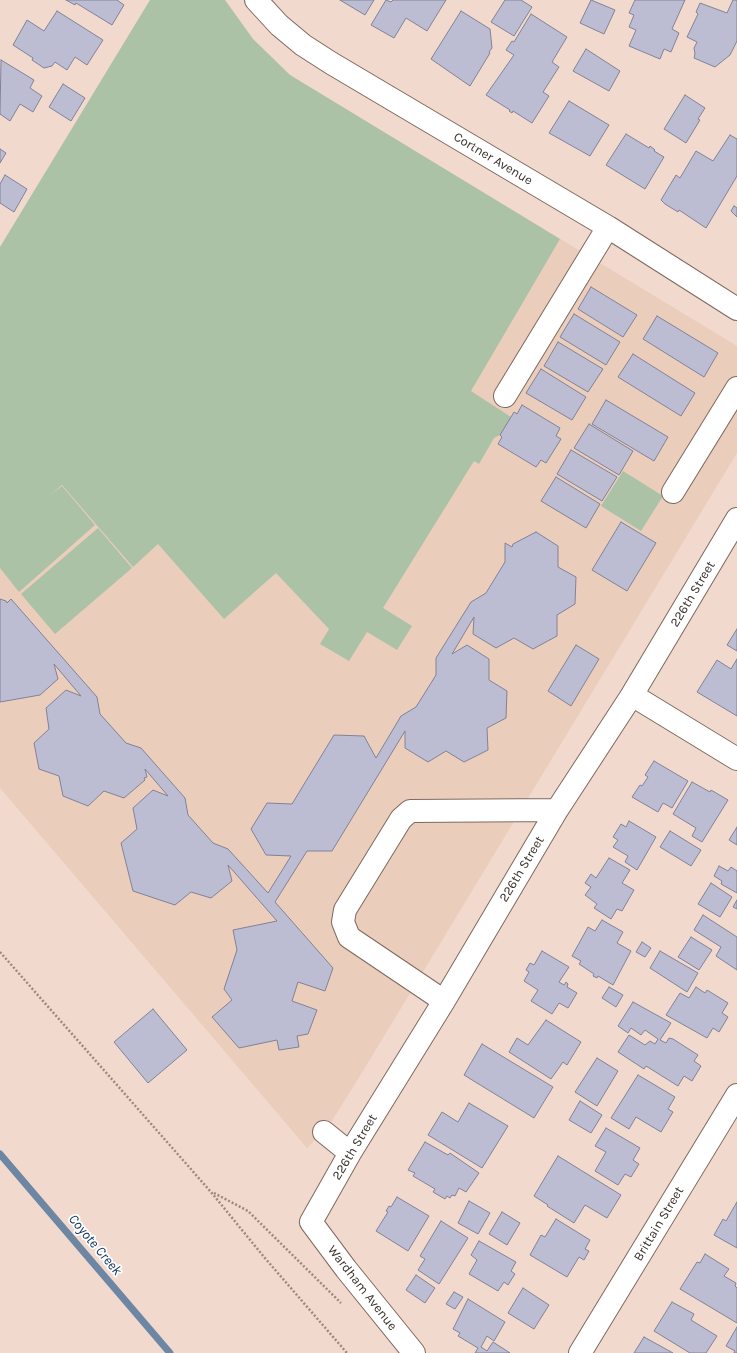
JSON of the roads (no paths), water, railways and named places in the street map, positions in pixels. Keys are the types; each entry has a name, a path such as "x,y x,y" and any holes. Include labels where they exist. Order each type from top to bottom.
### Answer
{"street":[{"name":"Cortner Avenue","path":"256,0 279,25 303,45 331,63 608,227 737,309"},
{"path":"505,396 608,227"},
{"path":"674,492 737,388"},
{"name":"226th Street","path":"311,1222 350,1153 444,1001 557,810 632,696 737,519"},
{"path":"632,696 737,759"},
{"path":"444,1001 349,937 343,922 345,910 401,819 410,811 557,810"},
{"name":"Brittain Street","path":"580,1353 737,1095"},
{"path":"324,1132 350,1153"},
{"name":"Wardham Avenue","path":"311,1222 414,1353"}],"waterway":[{"name":"Coyote Creek","path":"0,1154 170,1353"}]}
